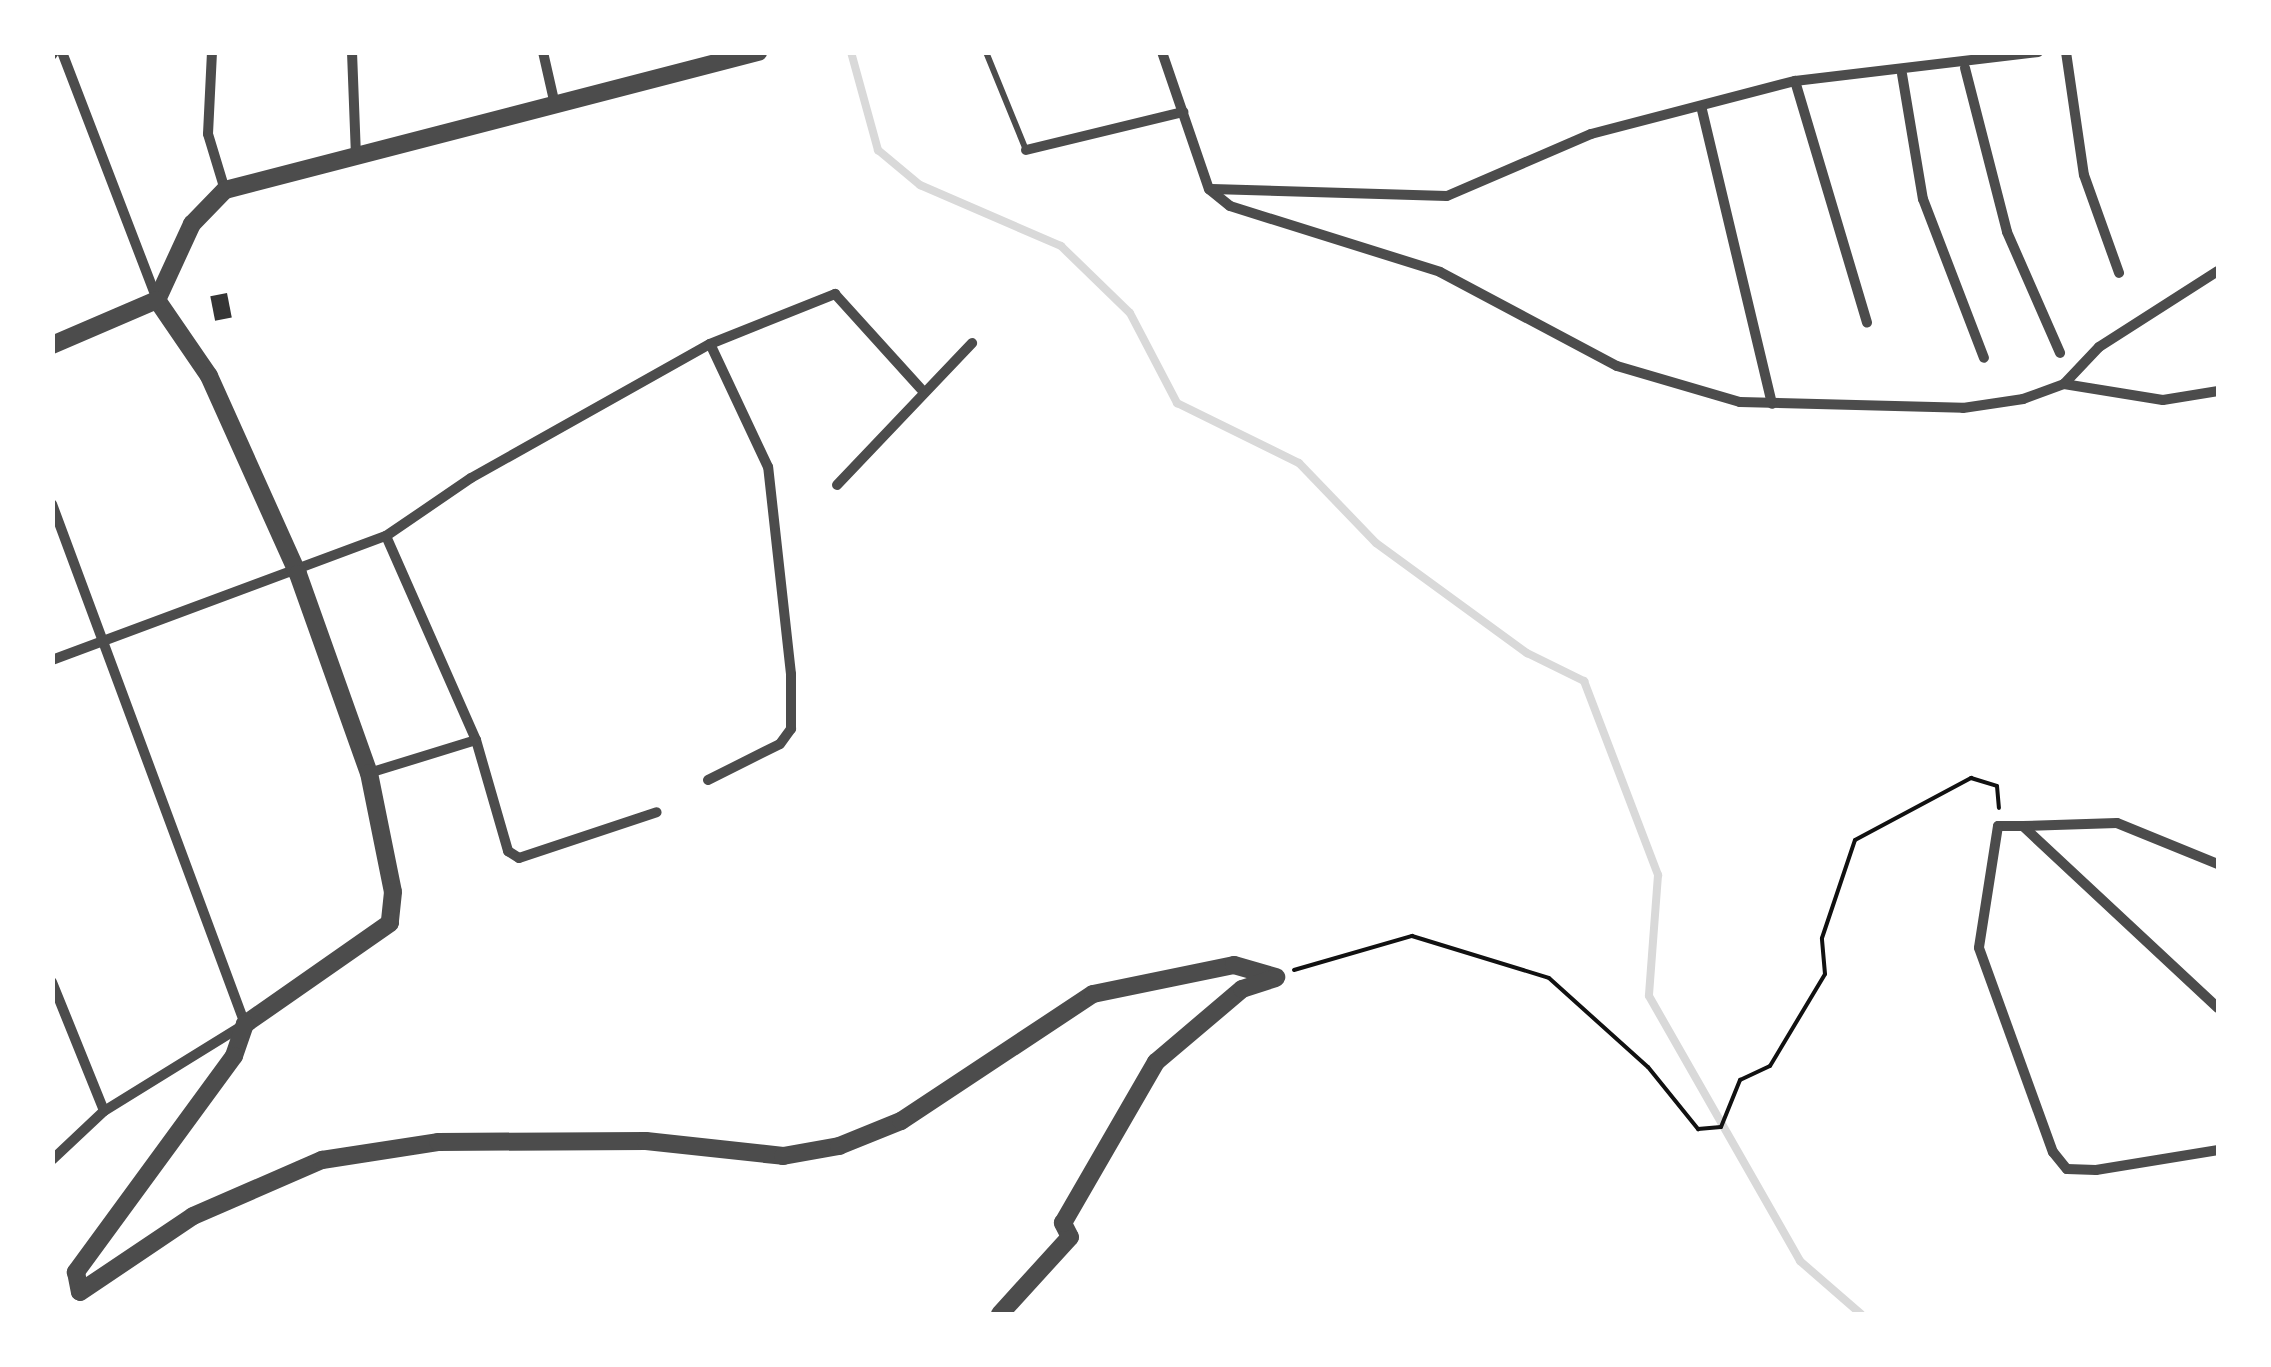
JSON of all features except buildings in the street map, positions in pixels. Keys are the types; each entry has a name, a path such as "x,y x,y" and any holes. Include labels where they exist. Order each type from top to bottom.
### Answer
{"street":[{"path":"52,1160 104,1112 244,1024 390,923 393,892 368,773 298,574 209,376 157,300 62,52"},
{"path":"212,52 208,134 225,190"},
{"path":"352,52 356,157"},
{"path":"542,52 556,109"},
{"path":"52,345 157,300 192,224 225,190 556,109 758,52"},
{"path":"1162,52 1209,189 1259,218 1474,286 1616,366 1772,404 1987,408 2064,384 2163,400 2218,391"},
{"path":"1209,189 1446,196 1591,134 1702,110 1795,81 1965,68 2038,52"},
{"path":"2066,52 2084,174 2119,273"},
{"path":"1965,68 2007,232 2060,353"},
{"path":"1902,74 1923,199 1984,358"},
{"path":"1795,81 1867,322"},
{"path":"1702,110 1772,404"},
{"path":"1026,150 1183,112"},
{"path":"2064,384 2098,347 2218,271"},
{"path":"52,660 298,574 386,536 471,478 710,344 835,294 922,389"},
{"path":"838,485 884,444 922,389 972,343"},
{"path":"708,780 780,744 791,729 792,674 768,468 710,344"},
{"path":"52,504 101,646 244,1024 234,1056 76,1272 80,1292 194,1216 322,1160 438,1142 646,1141 784,1156 839,1146 901,1120 1093,994 1234,966 1276,978"},
{"path":"386,536 476,740 500,830 519,858 657,812"},
{"path":"368,773 476,740"},
{"path":"2218,864 2117,823 1998,826 1979,948 2053,1152 2067,1169 2096,1170 2218,1150"},
{"path":"2023,826 2218,1008"},
{"path":"1000,1314 1070,1237 1063,1223 1087,1174 1156,1062 1242,990 1276,978"},
{"path":"52,982 104,1112"}],"lane":[{"path":"986,52 1026,150"}],"path":[{"path":"1276,978 1412,936 1464,947 1549,978 1579,1000 1698,1129 1722,1127 1740,1080 1770,1066 1824,974 1822,938 1855,840 1972,778 1997,786 1998,826"}],"waterway":[{"path":"851,52 878,150 920,185 1061,246 1130,313 1177,403 1299,463 1376,543 1527,653 1584,681 1658,875 1649,996 1800,1261 1861,1314"}]}
